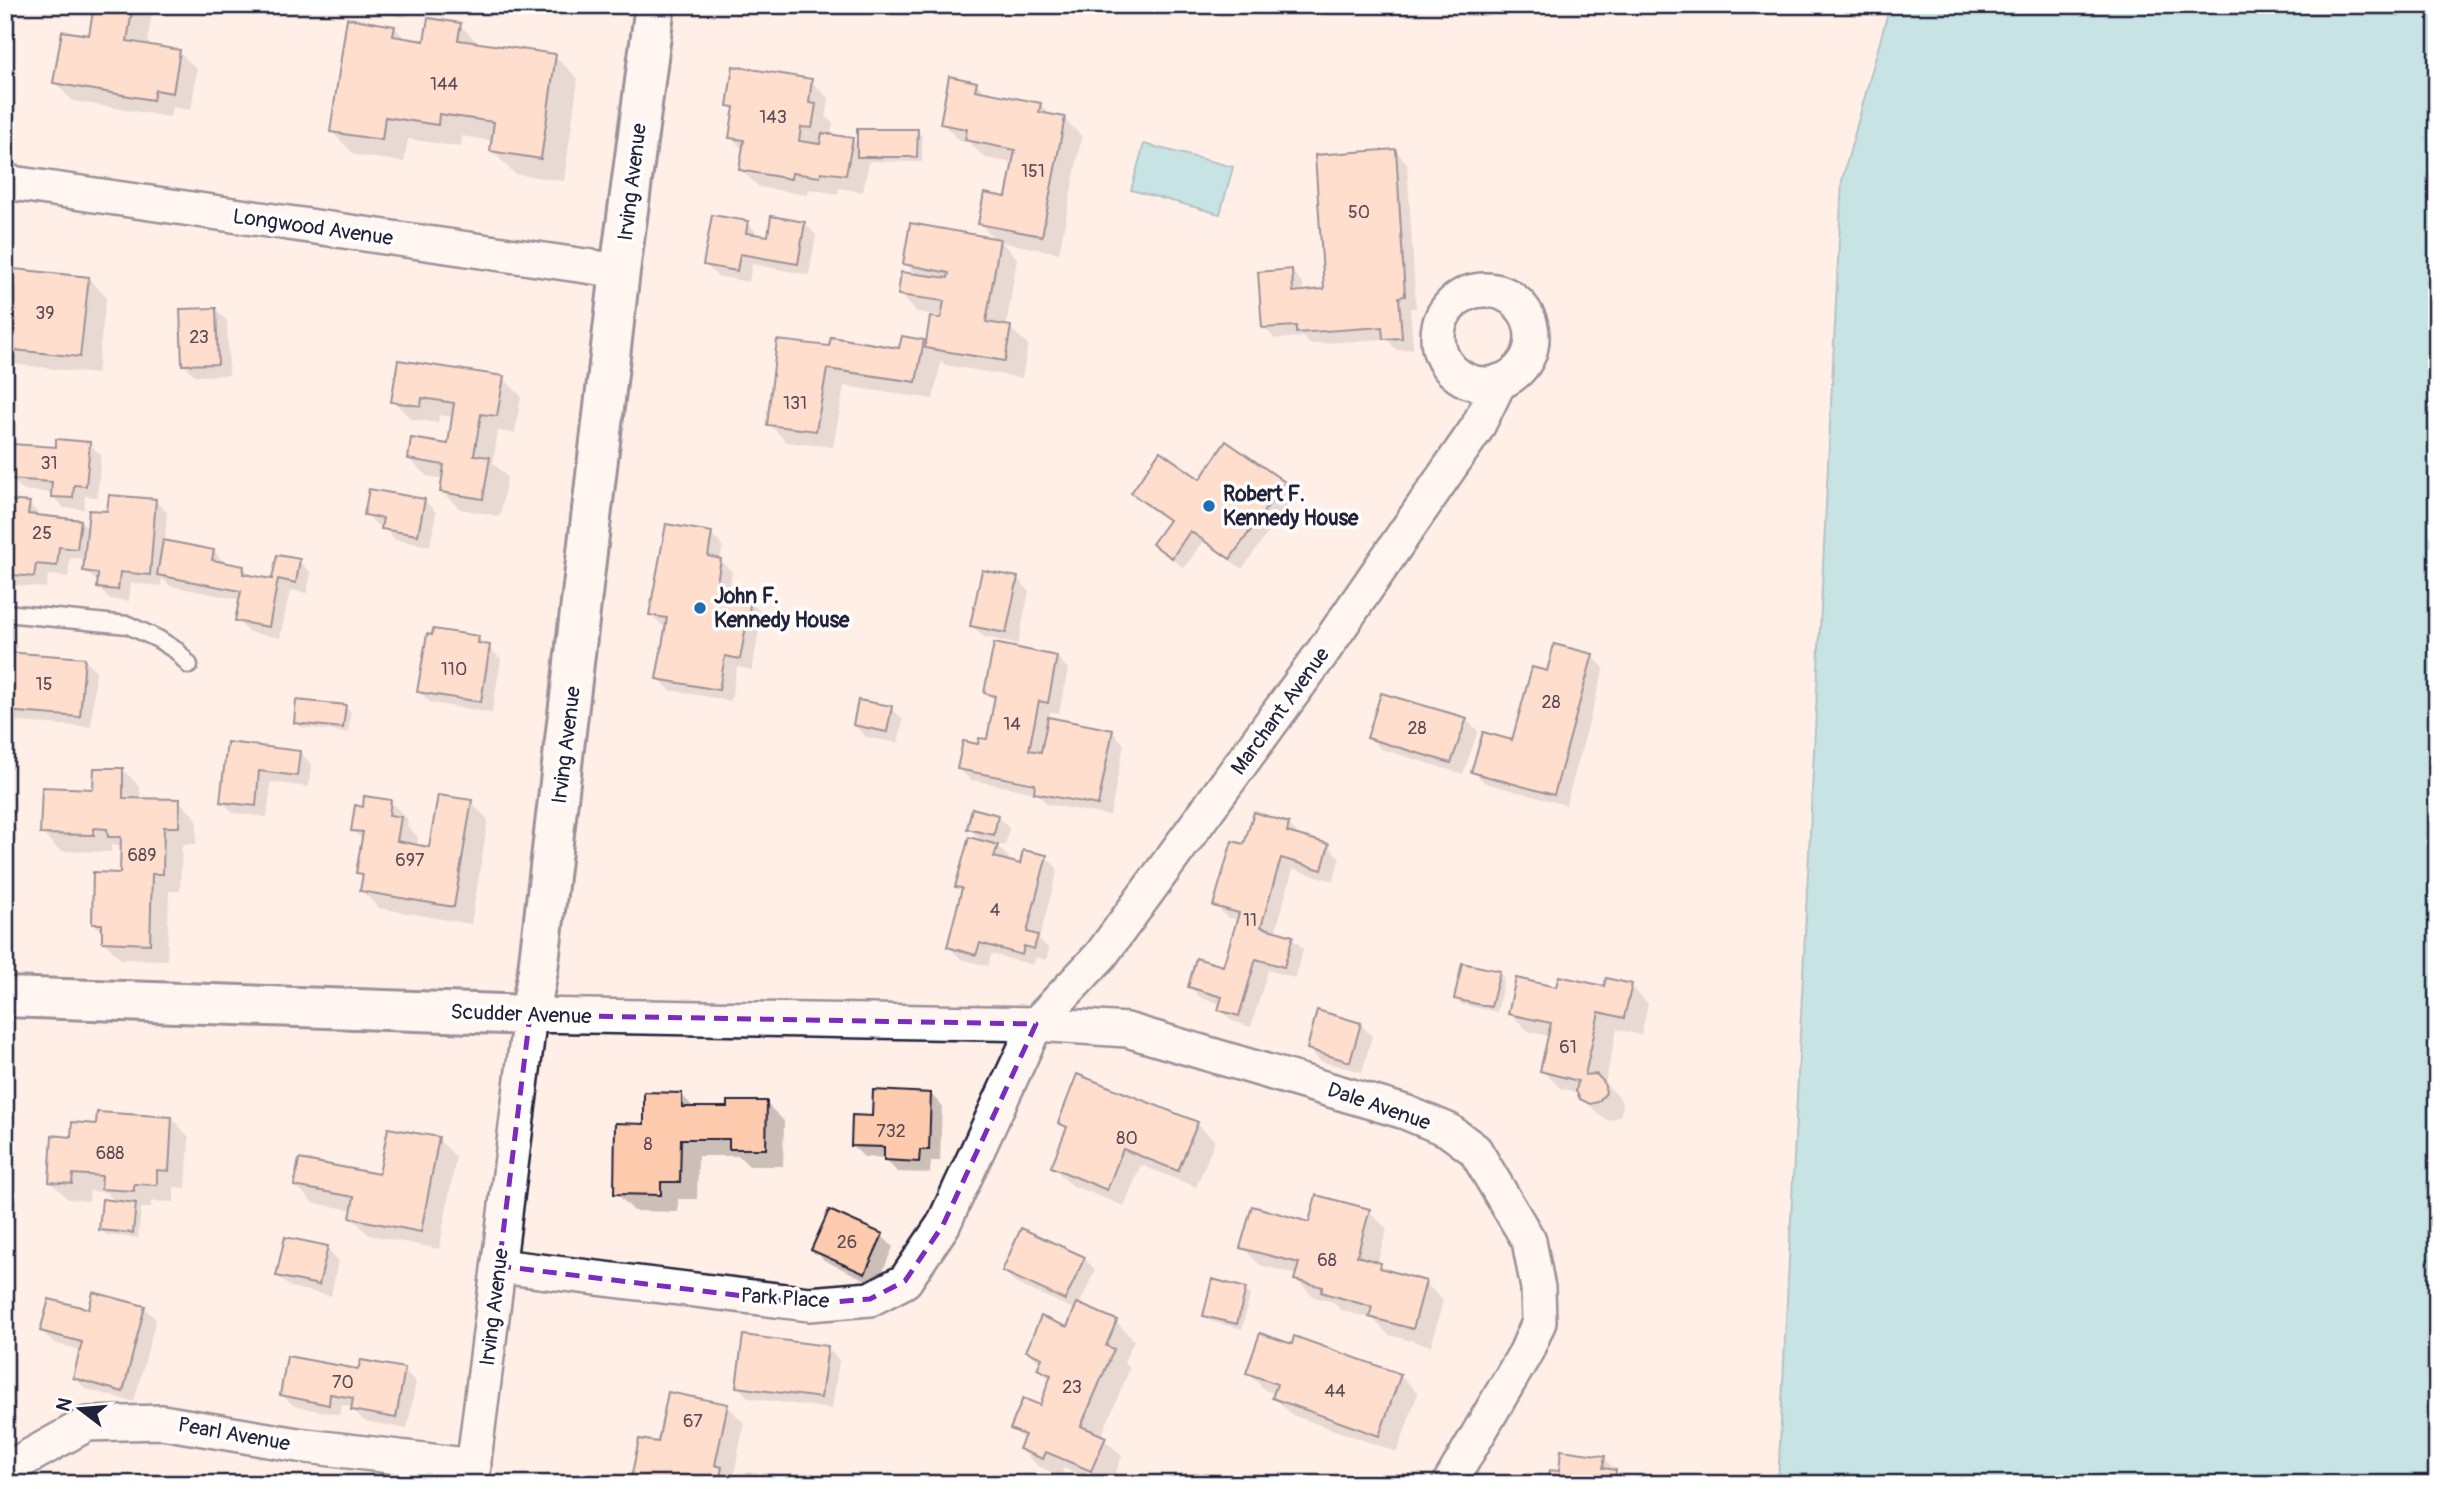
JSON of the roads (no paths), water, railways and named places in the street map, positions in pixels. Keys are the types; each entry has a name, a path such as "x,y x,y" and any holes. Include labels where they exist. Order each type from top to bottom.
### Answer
{"street":[{"name":"Irving Avenue","path":"473,1475 530,1015 538,970 620,271 655,5"},
{"name":"Longwood Avenue","path":"5,182 620,271"},
{"name":"Marchant Avenue","path":"1036,1024 1101,955 1231,779 1477,428 1500,381"},
{"name":"Scudder Avenue","path":"5,997 530,1015 1036,1024"},
{"name":"Park Place","path":"499,1266 809,1304 870,1299 905,1281 943,1225 1036,1024"},
{"name":"Dale Avenue","path":"1036,1024 1127,1030 1405,1112 1448,1130 1475,1150 1529,1241 1538,1288 1539,1322 1502,1396 1449,1484"},
{"name":"Pearl Avenue","path":"5,1470 86,1424 162,1422 473,1475"}],"lane":[{"path":"5,613 128,625 177,651 189,665"}],"water":[{"path":"1890,5 2437,5 2437,1484 1778,1484 1842,180"},
{"path":"1144,144 1233,167 1220,214 1131,190"}],"place":[{"name":"Robert F. Kennedy House","path":"1209,506"},
{"name":"John F. Kennedy House","path":"700,608"}]}
